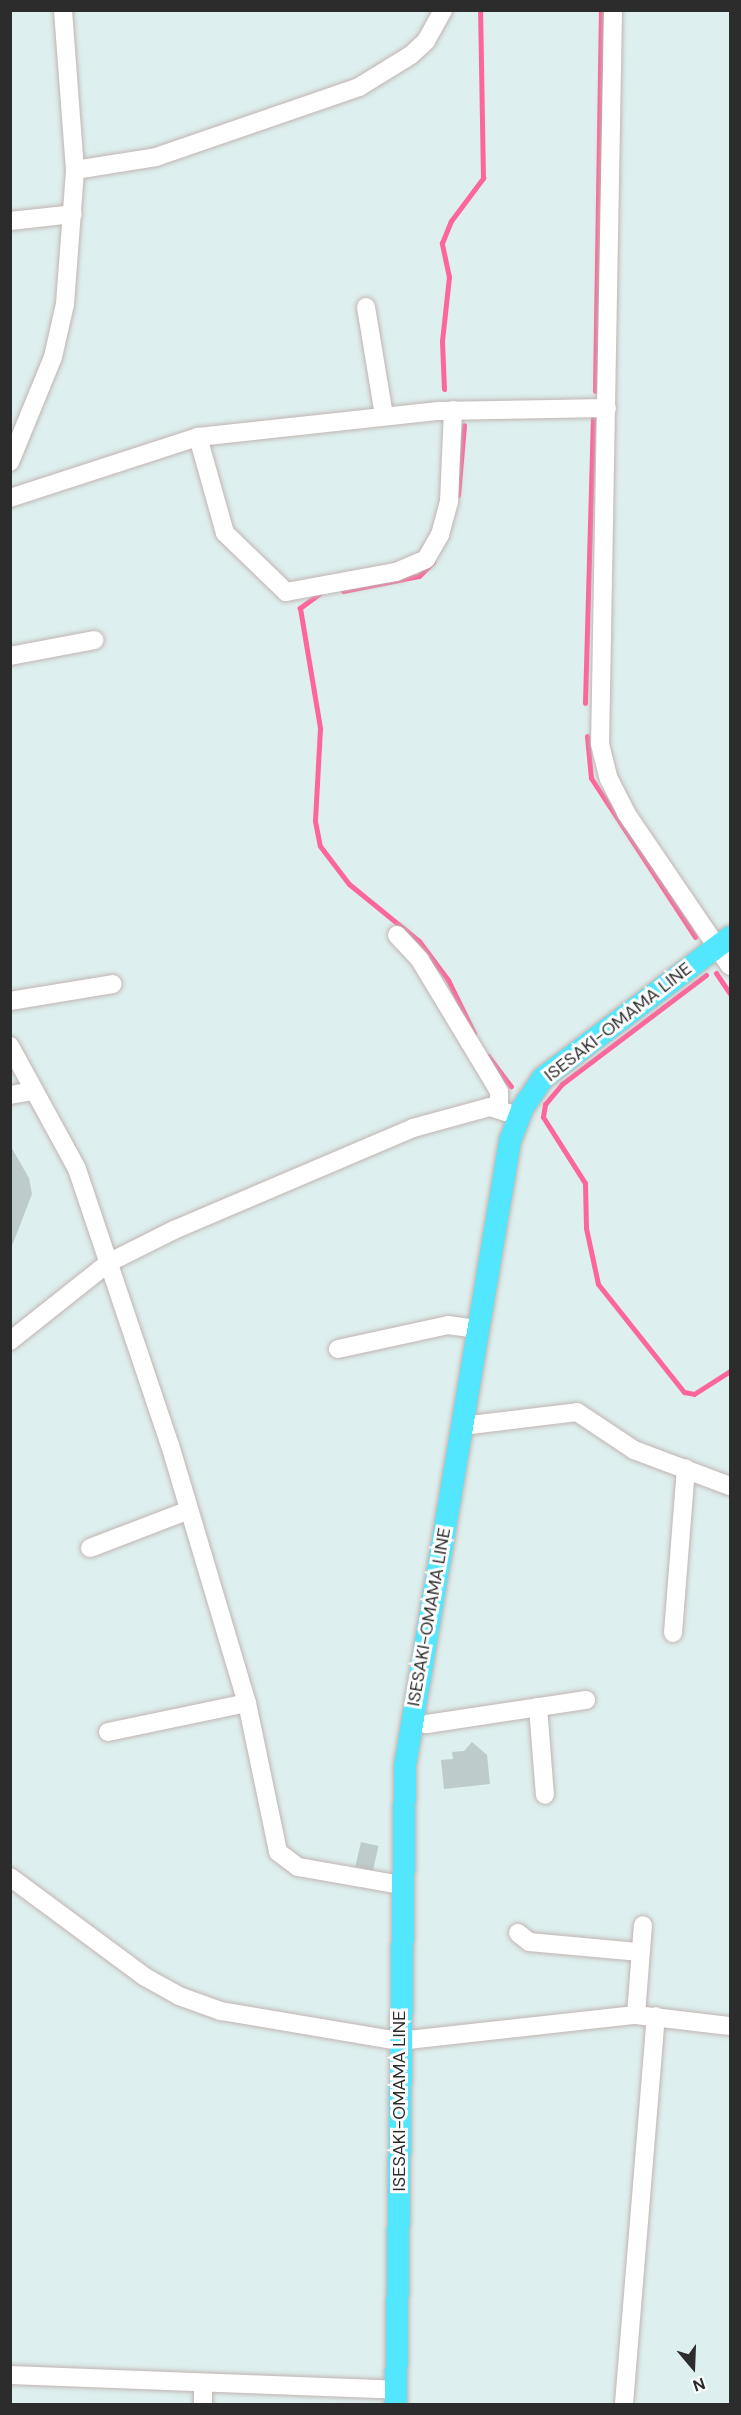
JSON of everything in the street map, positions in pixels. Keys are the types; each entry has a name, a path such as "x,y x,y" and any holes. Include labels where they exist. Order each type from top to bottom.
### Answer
{"main road":[{"name":"ISESAKI-OMAMA LINE","path":"397,2397 401,1885 411,1721 478,1329 501,1184 509,1112 552,1070 724,942"}],"street":[{"path":"10,462 61,333 75,170 63,10"},
{"path":"75,170 156,157 359,87 411,55 426,41 443,10"},
{"path":"613,10 607,408 599,719 603,764 626,813 724,942 730,966"},
{"path":"10,221 73,214"},
{"path":"366,307 384,416"},
{"path":"10,498 198,437 453,410 607,408"},
{"path":"198,437 225,534 286,592 396,572 426,559 440,535 449,502 453,410"},
{"path":"10,656 94,640"},
{"path":"10,1341 108,1263 378,1140 458,1115 509,1112 493,1081 480,1066 420,960 397,935"},
{"path":"10,1001 112,984"},
{"path":"10,1046 33,1091 67,1145 108,1263 189,1510 247,1703 278,1852 298,1867 401,1885"},
{"path":"10,1095 33,1091"},
{"path":"338,1349 448,1325 478,1329"},
{"path":"462,1426 577,1412 634,1450 730,1486"},
{"path":"673,1633 686,1469"},
{"path":"90,1548 189,1510"},
{"path":"411,1721 426,1724 586,1700"},
{"path":"108,1732 247,1703"},
{"path":"538,1707 545,1795"},
{"path":"10,1877 145,1977 179,1996 221,2011 399,2041 636,2015 730,2025"},
{"path":"636,2015 638,1952 643,1924"},
{"path":"518,1934 529,1942 638,1952"},
{"path":"624,2404 656,2016"},
{"path":"10,2375 203,2384 397,2397"},
{"path":"203,2384 203,2404"}],"building":[{"path":"10,1145 29,1178 32,1194 10,1251"},
{"path":"472,1742 487,1755 490,1784 444,1789 441,1760 453,1759 452,1752 464,1751"},
{"path":"361,1842 379,1846 373,1870 355,1866"}],"waterway":[{"path":"444,389 442,341 449,277 442,243 451,221 483,178 480,10"},
{"path":"595,391 601,10"},
{"path":"585,703 593,417"},
{"path":"458,495 464,425"},
{"path":"343,591 419,576 433,562"},
{"path":"319,594 300,608 320,728 315,821 320,846 349,884 419,941 448,980 474,1033"},
{"path":"587,736 591,778 695,937"},
{"path":"716,973 730,994"},
{"path":"706,975 562,1084 545,1104 543,1117 585,1183 586,1228 598,1284 684,1392 694,1394 730,1371"},
{"path":"488,1056 511,1086"}]}
